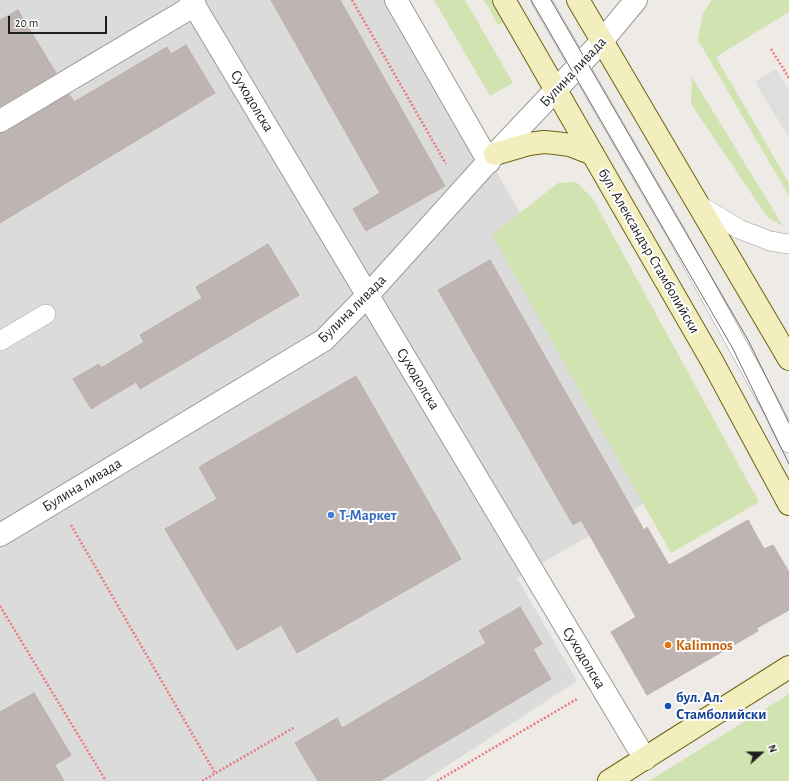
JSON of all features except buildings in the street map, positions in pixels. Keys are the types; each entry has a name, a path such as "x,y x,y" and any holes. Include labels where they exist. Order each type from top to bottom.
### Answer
{"street":[{"path":"396,0 492,158 529,144 544,142 570,145 593,154"},
{"name":"бул. Александър Стамболийски","path":"504,0 712,361 789,504"},
{"path":"578,0 789,359"},
{"name":"Булина ливада","path":"1,533 57,501 324,340 368,295 492,158 602,42 636,0"},
{"path":"0,121 193,3"},
{"name":"Суходолска","path":"193,3 645,759"},
{"path":"609,781 789,667"}],"lane":[{"path":"541,0 677,235 789,442"},
{"path":"699,205 739,229 770,241 789,244"},
{"path":"0,341 46,314"}],"path":[{"path":"352,0 462,191"},
{"path":"772,49 789,78"},
{"path":"57,501 215,773"},
{"path":"0,606 106,781"},
{"path":"437,781 600,685"},
{"path":"202,781 295,727"}],"shaded area":[{"path":"0,0 397,0 677,484 517,578 577,681 424,781 0,781"},
{"path":"776,69 789,90 789,138 755,82"}],"green space":[{"path":"434,0 465,0 513,83 490,96"},
{"path":"484,0 495,0 507,20 498,25"},
{"path":"712,0 789,0 789,12 716,57 789,183 789,196 698,40 703,13"},
{"path":"692,77 783,226 768,218 691,104"},
{"path":"576,182 593,199 759,502 671,553 492,235 558,183"},
{"path":"789,694 789,781 649,781"}],"tram line":[{"path":"531,0 733,349 789,464"},
{"path":"551,0 748,340 789,423"}],"place":[{"name":"Т-Маркет","path":"331,515"},
{"name":"Kalimnos","path":"668,645"},
{"name":"бул. Ал. Стамболийски","path":"668,706"}]}
